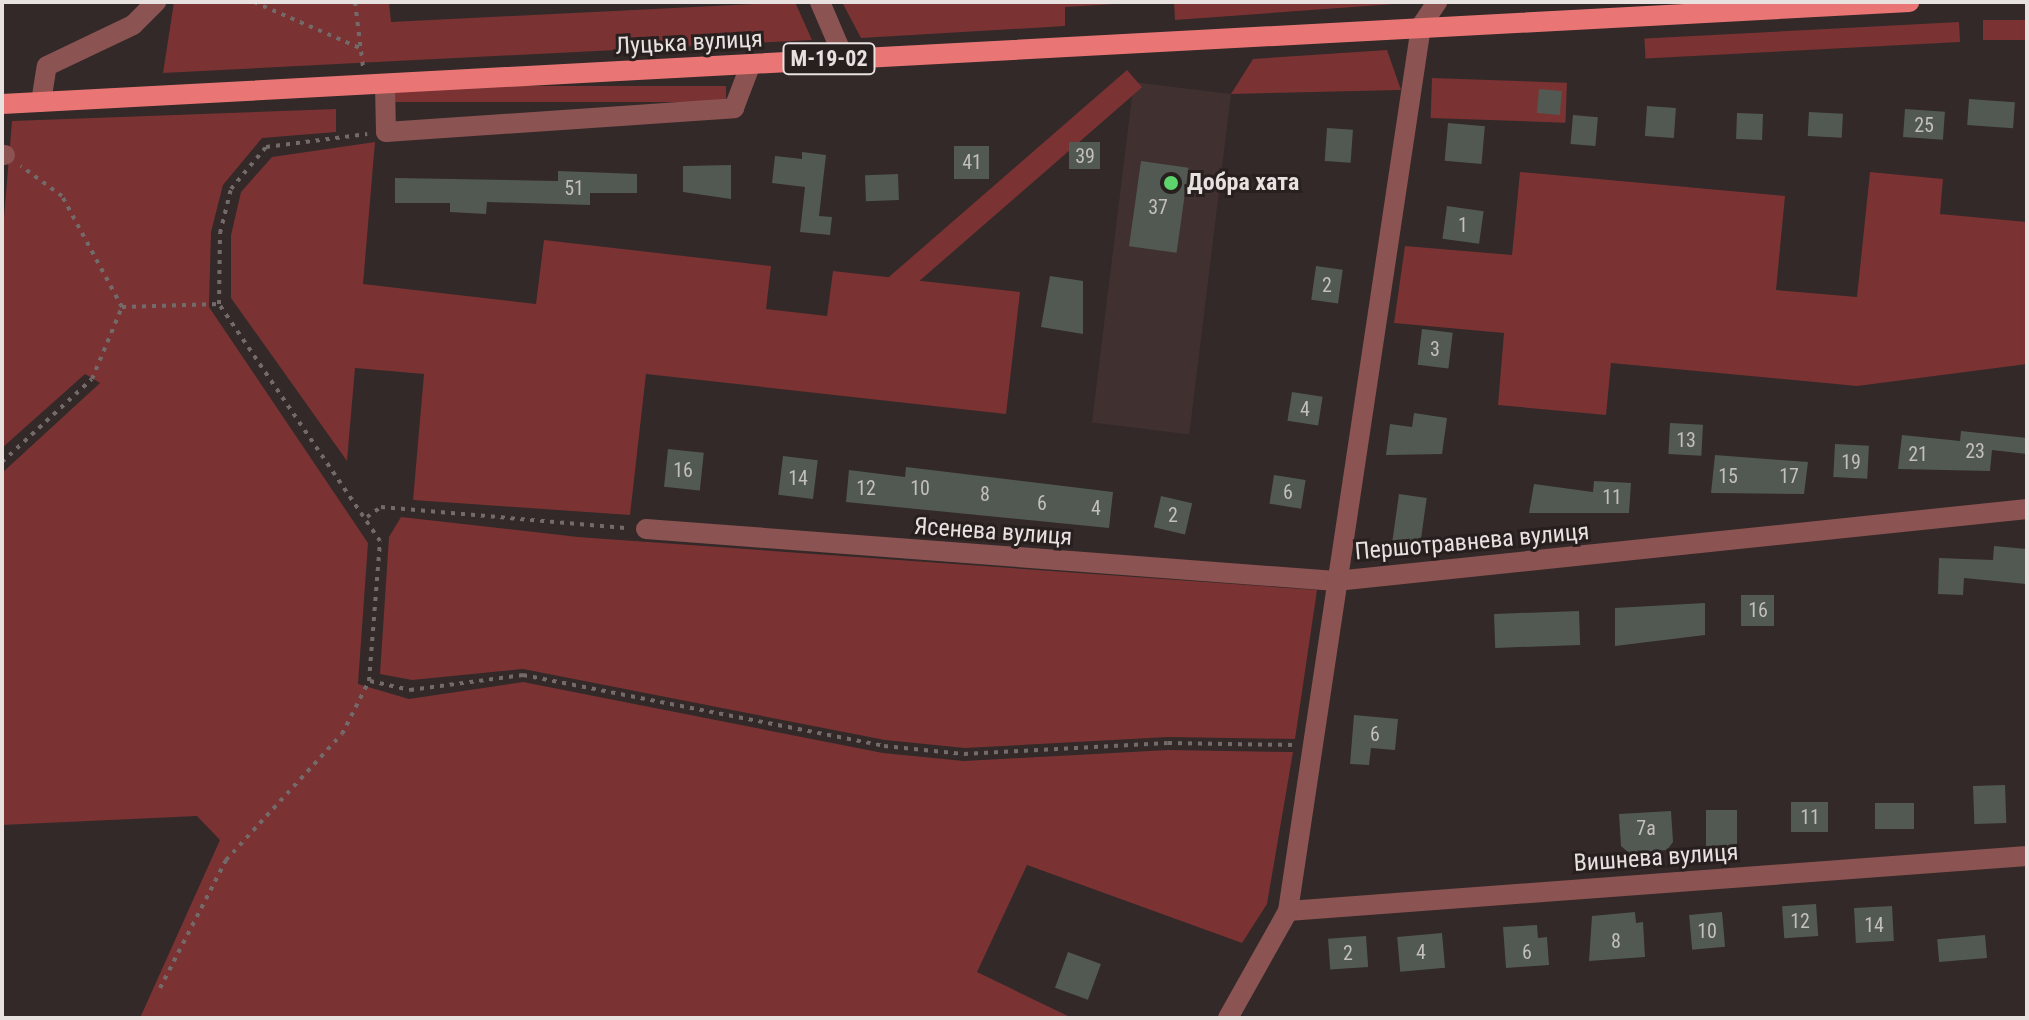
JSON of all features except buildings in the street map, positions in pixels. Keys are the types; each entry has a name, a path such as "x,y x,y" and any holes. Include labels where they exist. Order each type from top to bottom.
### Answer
{"main road":[{"name":"Луцька вулиця","path":"41,102 1909,2"},
{"name":"М-19-02","path":"2,104 41,102"}],"street":[{"path":"41,102 47,66 133,25 156,2"},
{"path":"820,2 844,58"},
{"path":"1421,26 1437,2"},
{"name":"Першотравнева вулиця","path":"1421,26 1336,581 2027,509"},
{"path":"375,85 386,132 734,108 750,66"},
{"name":"Ясенева вулиця","path":"646,529 1336,581"},
{"path":"1228,1018 1288,911 1336,581"},
{"name":"Вишнева вулиця","path":"1288,911 2027,856"}],"path":[{"path":"254,2 360,48"},
{"path":"355,2 360,48 375,85"},
{"path":"160,988 226,860 342,734 369,681 380,541 367,517 219,304 220,233 231,189 266,147 386,132"},
{"path":"3,155 62,196 122,307"},
{"path":"122,307 219,304"},
{"path":"2,462 92,379 122,307"},
{"path":"367,517 381,507 646,529"},
{"path":"369,681 410,690 523,675 884,746 964,754 1168,743 1314,746"}],"shaded area":[{"path":"174,2 389,2 391,22 795,2 812,40 163,73"},
{"path":"842,2 1150,2 1065,7 1065,26 861,38"},
{"path":"1174,2 1422,2 1175,20"},
{"path":"1983,20 2027,20 2027,40 1983,40"},
{"path":"1959,22 1960,42 1645,58 1644,38"},
{"path":"1387,50 1401,90 1231,94 1253,59"},
{"path":"1127,70 1142,87 857,335 842,318"},
{"path":"1432,78 1567,83 1566,123 1431,118"},
{"path":"1134,82 1231,94 1189,434 1092,423"},
{"path":"395,86 726,86 726,102 395,102"},
{"path":"336,109 336,132 262,138 223,185 211,232 209,307 368,543 358,684 409,699 523,682 883,753 964,761 1168,750 1293,752 1267,904 1242,943 1027,865 977,972 1072,1018 140,1018 220,840 197,816 2,825 2,473 100,383 85,374 2,448 2,241 12,121"},
{"path":"375,142 363,284 536,304 544,240 771,266 766,309 827,316 833,271 1020,292 1006,414 646,374 630,515 413,500 424,374 355,368 347,461 231,298 231,235 241,192 272,157"},
{"path":"1520,172 1785,196 1776,290 1857,297 1870,172 1943,179 1940,214 2027,222 2027,364 1857,386 1611,363 1606,415 1498,405 1504,333 1394,323 1405,246 1512,255"},
{"path":"401,517 578,537 1317,590 1295,739 1168,737 965,748 885,740 523,669 412,680 380,674 389,537"}],"place":[{"name":"Добра хата","path":"1171,183"}]}
